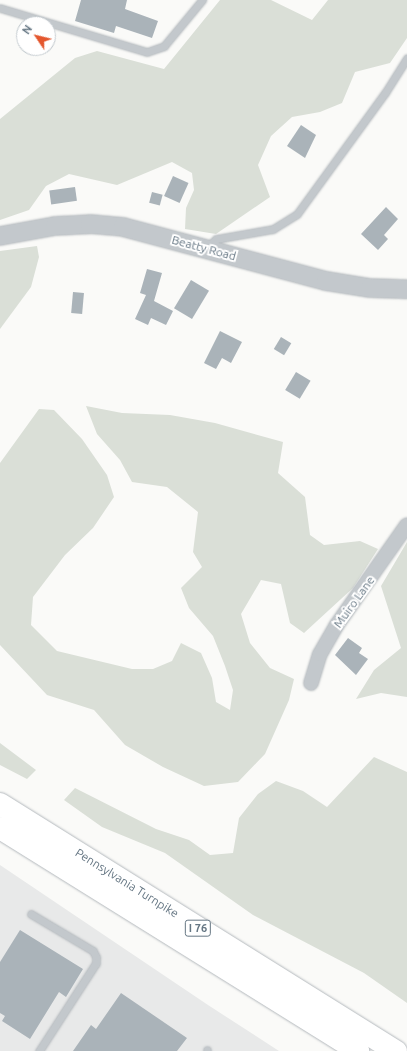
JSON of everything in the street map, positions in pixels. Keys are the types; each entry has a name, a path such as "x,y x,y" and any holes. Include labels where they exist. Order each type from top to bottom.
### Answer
{"highway":[{"name":"Pennsylvania Turnpike","path":"0,804 396,1051"},
{"name":"Pennsylvania Turnpike","path":"0,828 358,1051"}],"street":[{"name":"Beatty Road","path":"0,236 55,226 90,224 123,228 206,248 326,281 370,288 407,289"},
{"name":"Muiro Lane","path":"311,683 320,654 336,626 407,525"}],"lane":[{"path":"0,8 147,52 164,46 202,0"},
{"path":"206,248 216,239 273,229 297,214 385,94 407,58"},
{"path":"31,914 93,951 96,957 96,963 39,1051"}],"shaded area":[{"path":"220,0 271,0 312,20 328,0 407,0 407,38 390,63 355,72 342,103 320,112 292,117 271,136 258,165 270,197 216,234 185,229 186,208 194,190 192,173 172,162 117,185 69,174 46,186 29,210 0,220 0,119 75,58 97,51 164,69"},
{"path":"37,246 39,257 31,287 0,329 0,251"},
{"path":"86,406 122,413 170,415 215,423 283,442 278,473 305,497 310,535 324,545 360,541 378,549 353,588 304,633 290,623 281,584 261,580 241,614 250,643 270,668 294,679 289,700 265,754 238,782 204,786 163,767 125,745 94,710 47,695 0,645 0,463 39,409 54,410 82,439 107,475 114,497 93,528 65,555 33,597 31,625 57,651 132,669 153,669 172,661 181,643 201,653 212,678 216,702 230,710 233,690 213,636 189,608 181,588 202,567 193,552 198,512 167,487 132,482 120,460 97,434"},
{"path":"407,542 407,697 381,693 356,699 374,670 401,648 381,586"},
{"path":"0,743 36,770 27,779 0,765"},
{"path":"374,757 407,772 407,1003 364,973 253,915 165,853 102,827 64,800 75,788 156,829 189,840 210,855 233,853 239,818 258,794 276,781 303,791 327,807"},
{"path":"0,865 208,1005 279,1051 0,1051"}],"building":[{"path":"81,0 127,0 125,9 158,21 152,38 116,26 114,33 75,21"},
{"path":"301,125 316,135 305,158 287,146"},
{"path":"173,176 189,183 180,203 164,196"},
{"path":"75,187 77,201 51,204 49,191"},
{"path":"152,192 163,195 160,205 149,203"},
{"path":"386,207 398,219 384,235 388,239 378,250 361,234"},
{"path":"147,269 162,273 154,301 173,311 166,325 151,318 148,325 135,319 146,295 140,293"},
{"path":"191,280 209,291 192,319 174,308"},
{"path":"73,292 84,293 82,314 71,313"},
{"path":"220,331 242,342 231,363 222,358 216,369 204,363"},
{"path":"281,337 291,343 284,355 274,349"},
{"path":"296,372 311,381 300,399 285,390"},
{"path":"348,638 362,648 359,653 368,659 356,675 335,655"},
{"path":"20,930 83,969 66,997 59,992 30,1039 2,1021 5,1016 0,1013 0,962"},
{"path":"121,993 187,1038 177,1051 73,1051 91,1025 96,1029"}]}
